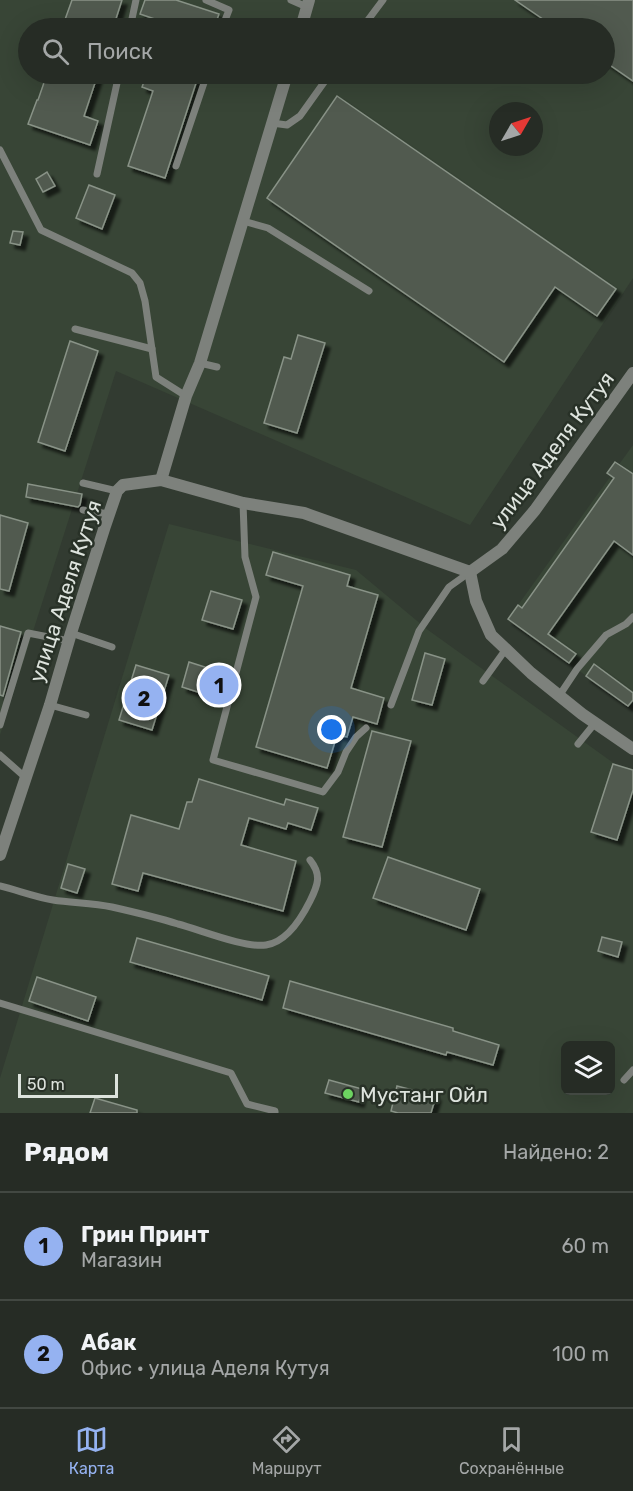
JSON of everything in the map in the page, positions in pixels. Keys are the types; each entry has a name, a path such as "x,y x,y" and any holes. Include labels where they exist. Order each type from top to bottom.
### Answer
{"street":[{"path":"304,18 308,3"},
{"path":"161,480 186,396 200,363 284,84"},
{"name":"улица Аделя Кутуя","path":"0,855 50,705 109,514 117,491 123,485 161,480 243,503 304,513 470,573 502,549 535,510 633,373"},
{"path":"470,573 476,601 491,635 559,696 633,749"}],"lane":[{"path":"132,18 136,0"},
{"path":"206,0 229,9 226,18"},
{"path":"291,0 308,3"},
{"path":"370,18 383,0"},
{"path":"97,174 117,84"},
{"path":"176,166 204,84"},
{"path":"272,123 287,125 300,116 323,84"},
{"path":"0,150 41,230 132,273 140,283 145,301 156,377 186,396"},
{"path":"243,221 268,228 369,291"},
{"path":"75,329 152,349"},
{"path":"200,363 217,367"},
{"path":"83,483 117,491"},
{"path":"243,503 245,557 256,597 213,760 323,792 338,772 346,752 356,737 366,728"},
{"path":"83,510 109,514"},
{"path":"391,705 419,631 450,587 470,573"},
{"path":"559,696 577,669 606,635 626,624 633,617"},
{"path":"0,725 28,633 70,637 112,647"},
{"path":"483,681 506,649"},
{"path":"50,705 86,715"},
{"path":"578,744 595,723"},
{"path":"0,755 26,778"},
{"path":"0,886 51,900 108,906 247,945 267,945 281,939 291,930 313,895 318,882 317,869 310,860"},
{"path":"0,1003 231,1072 247,1104 277,1112"},
{"path":"624,1080 633,1070"}],"shaded area":[{"path":"0,0 633,0 633,278 470,525 116,371 0,735"},
{"path":"633,445 633,710 508,619"},
{"path":"169,524 356,570 428,630 633,777 633,1113 0,1113 0,1078"}],"building":[{"path":"72,0 122,0 116,18 66,18"},
{"path":"145,0 176,0 219,14 218,18 152,18 140,14"},
{"path":"515,0 633,0 633,81 615,69 615,18 541,18"},
{"path":"44,84 95,84 84,116 98,121 90,145 28,124"},
{"path":"143,84 196,84 165,178 128,166 153,91 142,87"},
{"path":"337,96 616,289 597,316 555,287 504,362 267,198"},
{"path":"47,172 55,186 43,192 36,179"},
{"path":"89,185 115,195 102,229 76,218"},
{"path":"13,231 23,232 20,245 10,243"},
{"path":"298,335 325,343 297,433 264,423 284,357 291,359"},
{"path":"70,341 98,351 65,451 38,442"},
{"path":"615,462 633,474 633,555 614,541 548,634 576,654 569,663 508,619 518,605 522,608 614,478 607,473"},
{"path":"28,484 82,494 80,505 78,507 26,497"},
{"path":"0,515 28,523 9,591 0,589"},
{"path":"273,552 350,575 347,586 378,595 351,688 384,698 377,724 353,717 347,737 337,735 327,768 256,747 303,586 266,575"},
{"path":"211,591 242,600 233,629 202,620"},
{"path":"0,626 21,632 3,696 0,695"},
{"path":"425,653 445,659 432,705 412,700"},
{"path":"189,662 230,675 223,700 182,687"},
{"path":"594,664 633,693 633,700 628,706 586,676"},
{"path":"136,665 169,675 152,730 119,720"},
{"path":"372,731 411,741 382,847 343,837"},
{"path":"613,764 633,770 633,790 617,840 591,832"},
{"path":"199,779 284,805 286,799 318,808 311,830 288,823 286,829 249,818 241,845 296,861 283,911 143,873 138,891 112,884 131,815 179,829 187,802 192,802"},
{"path":"388,857 480,889 466,930 373,898"},
{"path":"68,864 85,869 77,893 61,888"},
{"path":"602,937 622,942 618,957 598,951"},
{"path":"137,938 269,976 262,1000 130,962"},
{"path":"37,977 96,997 88,1021 29,1001"},
{"path":"290,981 453,1028 453,1031 499,1045 493,1065 447,1052 446,1055 283,1008"},
{"path":"329,1080 362,1089 359,1102 325,1093"},
{"path":"397,1086 436,1096 431,1113 391,1111"},
{"path":"95,1098 137,1110 137,1113 90,1113"}],"place":[{"name":"Грин Принт","path":"219,685"},
{"name":"Абак","path":"144,698"},
{"name":"Мустанг Ойл","path":"348,1094"}]}
